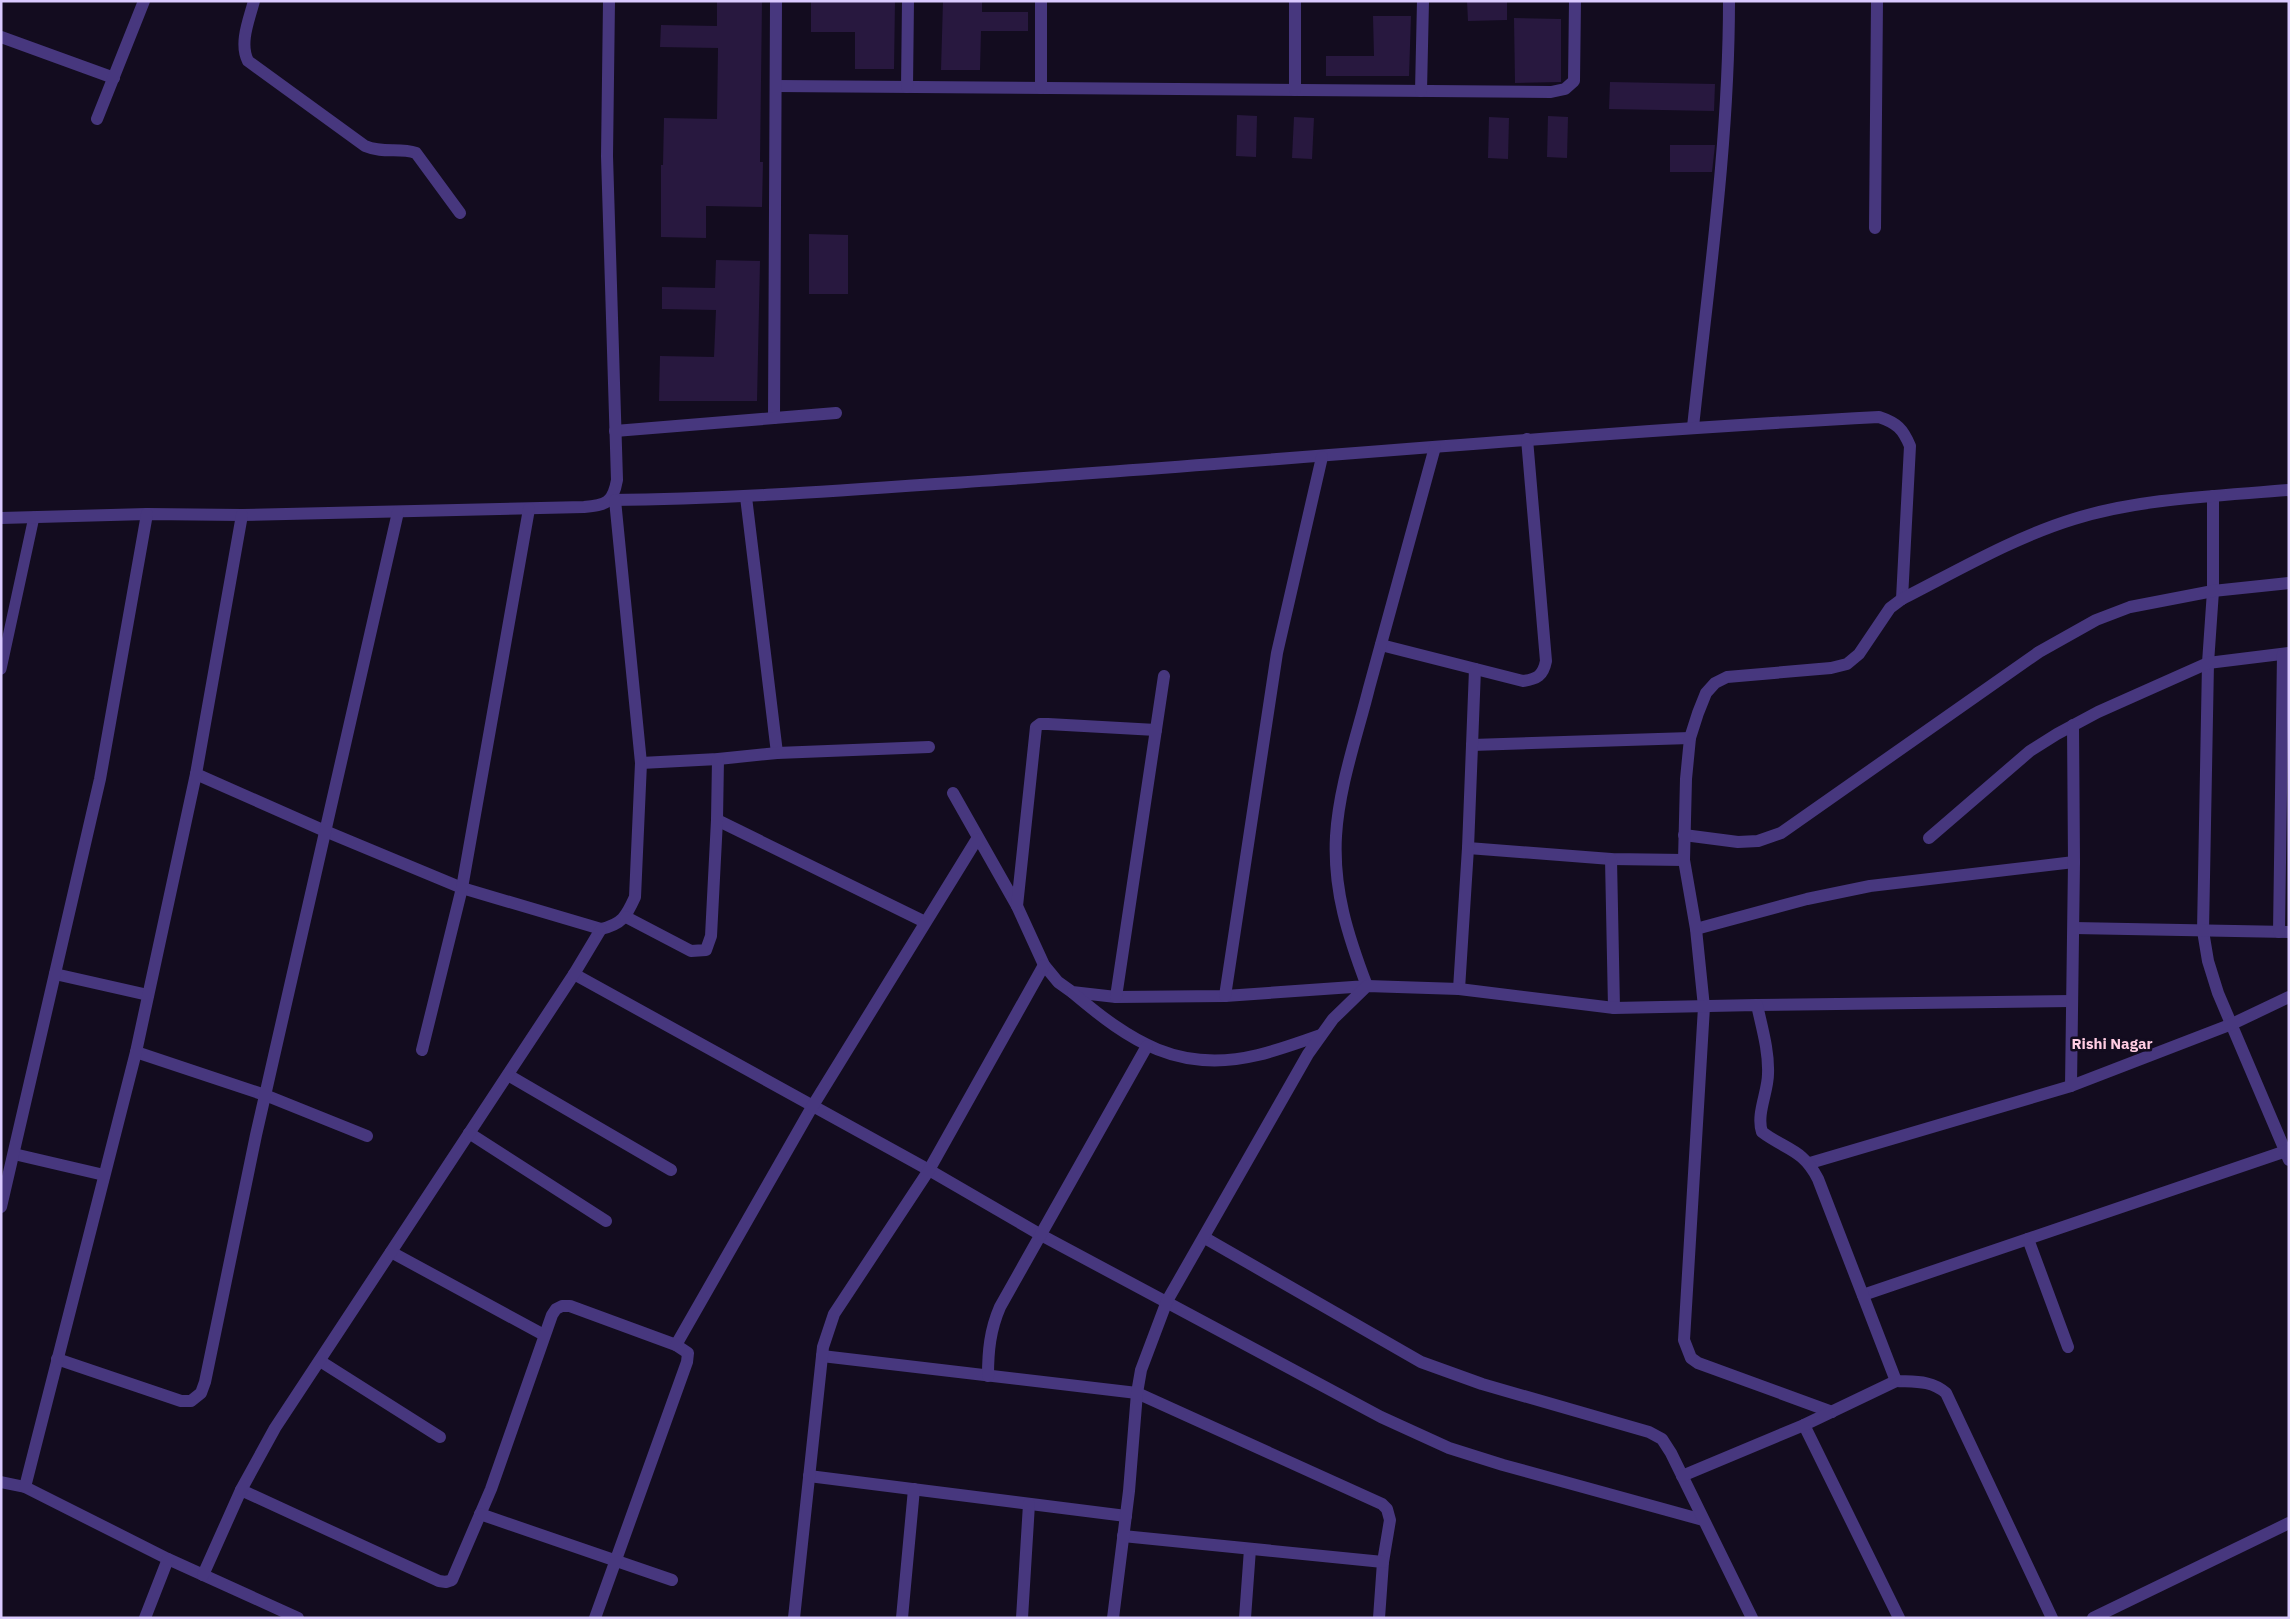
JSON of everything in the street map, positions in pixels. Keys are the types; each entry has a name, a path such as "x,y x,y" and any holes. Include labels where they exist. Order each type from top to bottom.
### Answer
{"street":[{"path":"97,120 144,1"},
{"path":"254,1 244,42 244,53 248,61 365,146 381,152 409,150 416,153 460,213"},
{"path":"196,774 325,831 462,888 601,930 614,926 626,917 634,897 641,762 612,500 617,480 607,156 609,1"},
{"path":"774,418 776,1"},
{"path":"907,87 908,1"},
{"path":"1040,88 1041,1"},
{"path":"1295,1 1295,90"},
{"path":"1421,91 1424,1"},
{"path":"776,86 1551,92 1565,89 1574,81 1575,1"},
{"path":"1693,427 1728,88 1729,1"},
{"path":"1875,228 1877,1"},
{"path":"1,38 114,78"},
{"path":"615,431 836,413"},
{"path":"1,518 147,514 242,515 398,512 602,506 612,500 746,497 1322,457 1693,427 1879,418 1894,422 1904,431 1910,446 1902,599"},
{"path":"1381,645 1523,681 1536,679 1544,672 1546,661 1527,439"},
{"path":"1367,986 1348,936 1342,911 1337,871 1336,836 1348,767 1435,448"},
{"path":"1225,996 1277,654 1322,457"},
{"path":"1832,1412 1698,1363 1691,1358 1684,1340 1704,1006 1696,929 1684,860 1684,835 1690,738 1706,693 1715,683 1727,677 1831,668 1847,664 1859,654 1890,608 1902,599 2034,534 2073,519 2125,507 2213,496 2289,490"},
{"path":"1863,1295 2287,1154 2213,977 2203,931 2208,663 2214,591 2213,496"},
{"path":"746,497 777,753"},
{"path":"422,1050 462,888 529,509"},
{"path":"57,1359 181,1401 191,1401 201,1393 205,1382 265,1095 398,512"},
{"path":"1,1206 100,779 147,514"},
{"path":"26,1487 136,1052 196,774 242,515"},
{"path":"1684,835 1738,842 1758,841 1780,833 2039,652 2096,620 2130,607 2214,591 2289,583"},
{"path":"1929,838 2030,751 2073,725 2208,663 2286,653 2284,932 2074,928"},
{"path":"1459,990 1468,848 1475,669"},
{"path":"1116,997 1164,676"},
{"path":"1017,906 1036,727 1040,724 1048,724 1156,730"},
{"path":"2072,1086 2074,928 2073,725"},
{"path":"1472,746 1690,738"},
{"path":"641,762 929,746"},
{"path":"626,917 691,951 706,950 711,936 718,820 718,759"},
{"path":"953,793 1017,906 1044,965 1058,982 1104,1018 1147,1046 1182,1057 1206,1060 1229,1060 1258,1055 1321,1035"},
{"path":"718,820 925,922"},
{"path":"676,1345 812,1107 978,838"},
{"path":"1468,848 1611,859 1684,860"},
{"path":"1611,859 1614,1008"},
{"path":"1696,929 1808,899 1870,886 2074,862"},
{"path":"203,1575 241,1490 275,1428 508,1075 601,930"},
{"path":"794,1618 822,1356 828,1329 834,1314 929,1170 1044,965"},
{"path":"55,974 148,995"},
{"path":"574,974 929,1170 1040,1235 1167,1301 1381,1417 1449,1448 1503,1465 1703,1520"},
{"path":"1113,1618 1126,1516 1137,1393 1142,1370 1167,1301 1321,1035 1333,1019 1367,986"},
{"path":"1072,992 1116,997 1225,996 1367,986 1459,990 1614,1008 2072,1001"},
{"path":"1810,1163 2072,1086 2232,1024 2289,997"},
{"path":"1757,1005 1768,1054 1768,1075 1761,1127 1768,1136 1810,1163 1818,1179 1896,1381"},
{"path":"988,1376 988,1342 992,1324 1000,1307 1147,1046"},
{"path":"136,1052 265,1095 368,1136"},
{"path":"508,1075 671,1170"},
{"path":"469,1133 606,1221"},
{"path":"14,1154 104,1175"},
{"path":"1205,1238 1421,1362 1482,1384 1649,1432 1662,1439 1752,1618"},
{"path":"2028,1239 2068,1347"},
{"path":"391,1252 544,1335"},
{"path":"241,1490 446,1582 452,1580 480,1514 544,1335 556,1309 562,1306 570,1306 676,1345 688,1353 688,1362 595,1618"},
{"path":"822,1356 1137,1393 1382,1504 1387,1509 1390,1520 1383,1562 1379,1618"},
{"path":"320,1361 440,1437"},
{"path":"1682,1476 1804,1426 1896,1381 1927,1382 1937,1385 1946,1393 2052,1618"},
{"path":"1804,1426 1899,1618"},
{"path":"809,1476 1126,1516"},
{"path":"1,1482 26,1487 168,1559 298,1618"},
{"path":"902,1618 914,1489"},
{"path":"1022,1618 1030,1504"},
{"path":"480,1514 672,1580"},
{"path":"2092,1618 2289,1523"},
{"path":"1123,1536 1383,1562"},
{"path":"1245,1618 1250,1549"},
{"path":"145,1618 168,1559"}],"lane":[{"path":"1,669 34,517"}],"building":[{"path":"717,1 762,1 760,162 763,162 762,207 706,206 706,238 661,237 661,165 663,165 664,118 717,119 718,48 660,47 661,25 717,26"},
{"path":"811,1 895,1 894,69 855,69 855,32 811,32"},
{"path":"943,1 982,1 982,12 1028,12 1028,31 981,31 980,70 941,70"},
{"path":"1467,1 1507,1 1507,20 1468,21"},
{"path":"1373,16 1411,16 1409,76 1326,76 1326,56 1374,56"},
{"path":"1514,18 1561,19 1561,82 1515,83"},
{"path":"1610,82 1715,84 1714,111 1609,109"},
{"path":"1237,115 1257,116 1256,157 1236,156"},
{"path":"1548,116 1568,117 1567,158 1547,157"},
{"path":"1294,117 1314,118 1312,159 1292,158"},
{"path":"1489,117 1509,118 1508,159 1488,158"},
{"path":"1670,145 1715,145 1712,172 1670,172"},
{"path":"809,234 848,235 848,294 809,294"},
{"path":"716,260 760,261 757,401 659,401 660,356 714,357 716,310 662,309 662,287 715,288"}],"district":[{"name":"Rishi Nagar","path":"2112,1044"}]}
